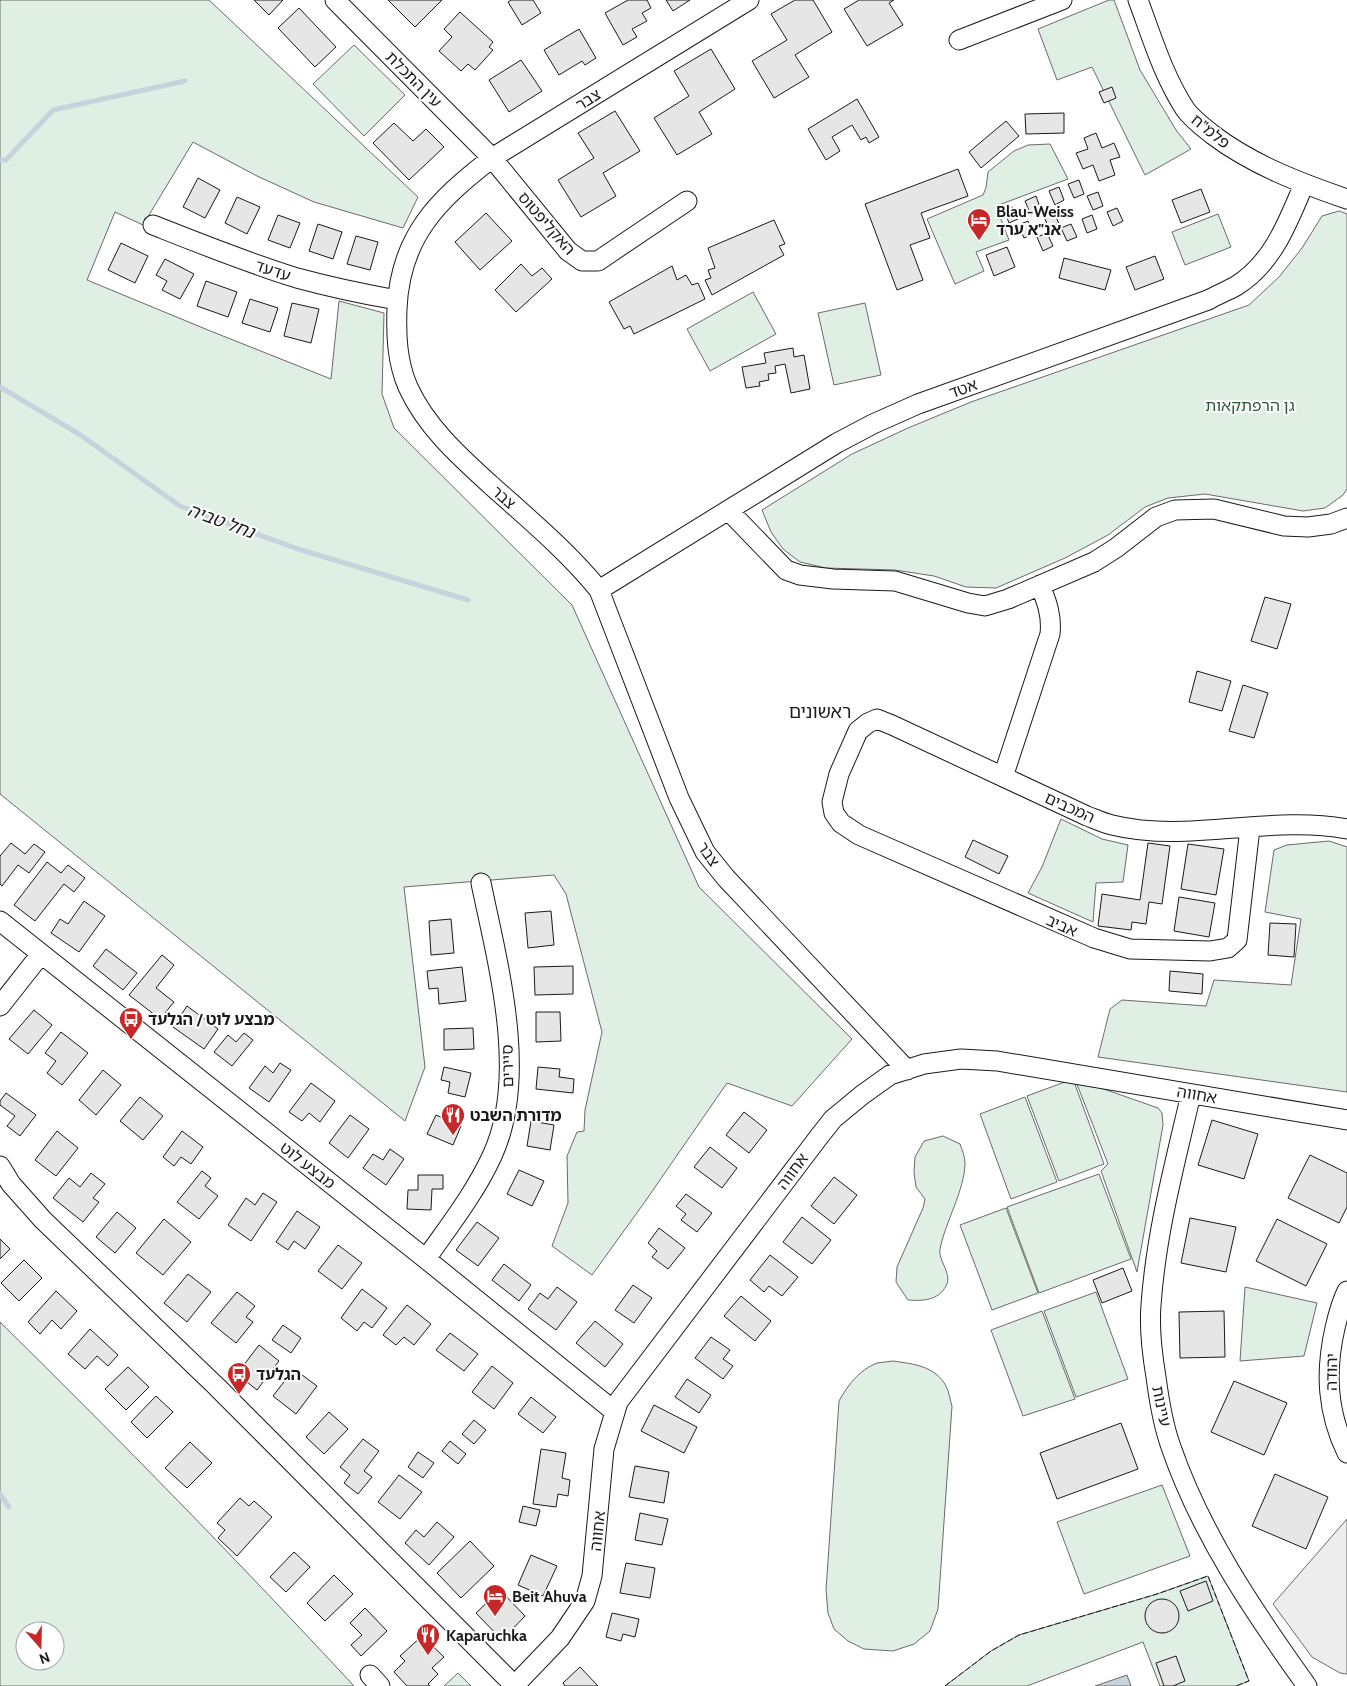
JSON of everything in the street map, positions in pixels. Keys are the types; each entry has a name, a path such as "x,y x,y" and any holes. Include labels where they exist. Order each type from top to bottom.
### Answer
{"street":[{"name":"עין התכלת","path":"335,0 492,158"},
{"path":"959,40 1062,0"},
{"name":"פלמ\"ח","path":"1138,0 1170,82 1187,110 1202,126 1258,164 1304,184 1347,199"},
{"name":"צבר","path":"745,1 492,158 461,182 436,207 416,234 403,270 397,300 396,328 399,359 407,385 420,410 439,435 580,567 599,590 679,798 705,852 726,878 907,1070"},
{"name":"האקליפטוס","path":"492,158 568,251 582,261 598,261 687,201"},
{"name":"אטד","path":"599,590 837,443 873,424 918,404 1208,300 1236,286 1256,269 1272,250 1286,228 1304,184"},
{"name":"עדעד","path":"153,225 297,278 345,291 397,300"},
{"path":"728,510 786,570 800,575 833,579 895,582 985,606 1008,599 1094,562 1116,548 1156,517 1175,510 1214,509 1284,526 1330,524 1347,518"},
{"path":"1003,777 1050,634 1052,620 1040,586"},
{"name":"המכבים","path":"839,774 858,731 868,723 878,720 1110,825 1138,830 1171,831 1310,825 1346,828"},
{"name":"אביב","path":"839,774 832,802 834,813 841,823 859,834 1094,938 1130,949 1210,951 1228,948 1237,940 1250,828"},
{"name":"סיירים","path":"426,1259 472,1192 492,1156 505,1122 510,1080 506,1027 499,972 481,883"},
{"name":"מבצע לוט","path":"0,921 426,1259 614,1411"},
{"path":"0,1006 41,954"},
{"name":"אחווה","path":"515,1686 560,1638 585,1601 592,1576 604,1449 618,1402 809,1148 833,1119 862,1095 890,1076 924,1064 961,1059 997,1061 1347,1120"},
{"name":"עיינות","path":"1191,1094 1167,1195 1157,1250 1150,1306 1152,1350 1160,1402 1170,1446 1191,1500 1243,1592 1307,1686"},
{"path":"0,1166 11,1184 43,1220 217,1387 515,1686"},
{"name":"יהודה","path":"1347,1291 1340,1304 1328,1360 1328,1378 1336,1424 1347,1453"}],"green space":[{"path":"0,0 209,0 418,197 403,228 314,202 257,176 193,142 143,225 115,212 87,280 331,379 339,301 384,313 382,394 394,428 572,605 699,887 852,1039 792,1106 727,1083 592,1275 552,1246 568,1203 567,1156 577,1132 584,1131 585,1110 602,1032 566,894 554,875 404,887 425,1067 405,1121 0,794"},
{"path":"1109,0 1114,0 1140,70 1176,130 1191,149 1145,175 1092,67 1057,80 1038,29"},
{"path":"354,45 405,95 364,136 313,84"},
{"path":"1050,144 1068,179 996,206 1009,240 976,252 984,271 955,284 927,219 983,195 988,172 1014,151 1028,145"},
{"name":"גן הרפתקאות","path":"1339,211 1347,214 1347,489 1343,495 1325,508 1303,511 1205,494 1168,498 1145,507 1108,535 1065,558 996,588 966,587 934,576 895,570 826,568 800,562 783,549 771,532 762,510 852,454 971,402 1249,305 1279,277 1302,248 1322,216"},
{"path":"1218,214 1231,247 1185,265 1172,232"},
{"path":"753,292 776,334 710,371 687,329"},
{"path":"865,303 881,375 834,385 818,313"},
{"path":"1061,819 1102,839 1128,845 1123,882 1096,883 1093,922 1028,893 1042,867"},
{"path":"1329,841 1347,847 1347,1092 1098,1057 1110,1009 1122,1000 1206,1006 1214,980 1291,985 1301,919 1265,912 1274,850 1287,845"},
{"path":"1073,1079 1104,1164 1059,1181 1027,1096"},
{"path":"1075,1079 1158,1108 1162,1113 1163,1125 1137,1272 1101,1171 1108,1164"},
{"path":"1025,1097 1057,1182 1011,1199 980,1114"},
{"path":"943,1136 960,1144 965,1163 962,1184 940,1249 948,1281 939,1295 924,1300 908,1300 896,1282 897,1267 923,1208 925,1199 916,1187 915,1157 924,1141"},
{"path":"1099,1174 1131,1259 1039,1293 1007,1207"},
{"path":"1006,1208 1038,1293 992,1310 960,1225"},
{"path":"1245,1287 1317,1303 1304,1356 1240,1361"},
{"path":"1096,1292 1128,1379 1076,1397 1044,1311"},
{"path":"1042,1311 1075,1399 1023,1416 991,1330"},
{"path":"0,1322 179,1502 354,1686 0,1686"},
{"path":"893,1361 923,1367 936,1374 947,1388 952,1406 938,1609 930,1631 914,1644 893,1651 864,1649 848,1641 834,1629 828,1613 826,1590 839,1401 859,1374 877,1363"},
{"path":"1162,1485 1190,1556 1084,1594 1057,1522"},
{"path":"1208,1576 1249,1681 1236,1686 1160,1686 1143,1642 1027,1686 945,1686 991,1651 1019,1635 1157,1594"},
{"path":"458,1673 471,1686 444,1686"}],"shaded area":[{"path":"1347,1519 1347,1674 1340,1673 1312,1657 1273,1604"},
{"path":"1127,1675 1131,1686 1095,1686"}],"building":[{"path":"254,0 283,0 269,15"},
{"path":"388,0 442,0 415,27"},
{"path":"511,0 533,0 541,13 522,25 508,2"},
{"path":"628,0 647,0 651,8 642,13 647,21 632,29 637,37 623,45 605,13"},
{"path":"666,0 690,0 673,11"},
{"path":"795,0 813,0 832,32 795,55 809,77 774,98 752,61 787,40 771,14"},
{"path":"859,0 894,0 889,3 903,25 867,46 844,9"},
{"path":"299,8 336,47 315,67 278,28"},
{"path":"460,12 493,42 489,47 493,50 475,70 468,64 461,71 439,51 452,37 444,29"},
{"path":"579,29 596,58 585,65 582,61 559,75 544,50"},
{"path":"711,49 735,89 699,112 712,134 677,155 654,118 689,96 674,71"},
{"path":"521,60 542,91 509,112 489,80"},
{"path":"1112,87 1116,98 1104,103 1099,92"},
{"path":"857,99 879,137 869,143 866,137 861,140 852,125 832,137 840,151 826,160 808,129"},
{"path":"615,111 640,151 603,173 616,196 581,217 558,180 594,158 578,133"},
{"path":"1064,113 1064,133 1026,134 1025,114"},
{"path":"1006,121 1019,136 981,168 969,152"},
{"path":"394,123 413,141 426,129 444,147 409,180 373,143"},
{"path":"1096,133 1102,148 1114,143 1120,157 1110,160 1115,175 1099,181 1093,165 1083,169 1076,153 1088,149 1084,138"},
{"path":"958,169 968,196 921,213 930,238 910,245 923,280 897,290 865,204"},
{"path":"198,178 220,190 205,218 183,207"},
{"path":"1079,180 1084,194 1074,198 1068,184"},
{"path":"1059,187 1064,200 1055,205 1049,191"},
{"path":"1201,189 1210,212 1181,223 1172,200"},
{"path":"1098,192 1103,206 1093,210 1087,196"},
{"path":"1036,196 1041,210 1031,215 1025,201"},
{"path":"237,197 260,207 247,234 225,223"},
{"path":"1013,207 1018,219 1009,223 1004,210"},
{"path":"1117,208 1123,221 1113,226 1107,212"},
{"path":"1053,210 1059,224 1049,228 1043,215"},
{"path":"486,213 512,241 480,270 455,242"},
{"path":"278,215 300,223 290,248 268,240"},
{"path":"1092,215 1097,229 1087,233 1082,219"},
{"path":"774,220 785,244 779,246 784,255 712,295 705,280 711,278 708,270 715,268 708,248"},
{"path":"1028,221 1033,234 1024,238 1018,225"},
{"path":"318,224 342,232 333,259 309,251"},
{"path":"1071,224 1077,237 1067,241 1061,228"},
{"path":"1047,233 1053,246 1043,251 1037,237"},
{"path":"356,236 378,242 370,270 347,264"},
{"path":"121,243 148,256 135,283 108,270"},
{"path":"1007,247 1015,267 994,276 986,255"},
{"path":"1155,256 1164,279 1135,290 1126,267"},
{"path":"1064,258 1111,270 1105,290 1059,278"},
{"path":"165,259 194,274 180,299 162,290 167,281 156,275"},
{"path":"521,264 532,276 542,268 552,279 516,312 495,290"},
{"path":"672,266 677,280 686,275 692,285 698,283 705,299 634,334 630,326 624,329 609,302"},
{"path":"206,281 237,292 228,317 197,306"},
{"path":"250,299 278,308 270,332 242,323"},
{"path":"292,303 319,309 311,343 284,336"},
{"path":"793,348 794,357 804,355 810,389 791,393 785,364 775,366 776,373 768,374 769,380 759,382 760,386 746,388 742,367 766,363 764,353"},
{"path":"1265,597 1291,604 1277,649 1251,641"},
{"path":"1197,671 1231,681 1222,711 1189,702"},
{"path":"1243,685 1268,693 1254,738 1229,731"},
{"path":"973,840 1008,856 999,874 965,857"},
{"path":"11,843 25,854 34,844 45,852 29,873 18,865 2,886 0,884 0,856"},
{"path":"1148,843 1170,846 1162,904 1149,902 1146,924 1132,922 1131,930 1098,926 1102,894 1140,900"},
{"path":"1188,844 1224,849 1216,895 1181,889"},
{"path":"47,862 61,873 68,865 85,878 74,892 64,884 35,921 14,905"},
{"path":"1179,897 1215,903 1209,937 1174,931"},
{"path":"84,901 105,916 79,952 51,933 60,919 68,924"},
{"path":"551,911 554,945 528,948 525,913"},
{"path":"451,919 454,953 431,955 429,921"},
{"path":"1270,923 1296,924 1294,957 1268,955"},
{"path":"106,949 137,973 123,990 93,966"},
{"path":"162,955 174,965 156,988 174,1002 160,1019 129,995"},
{"path":"573,966 573,994 535,995 534,967"},
{"path":"462,967 466,1001 439,1004 438,988 429,989 427,971"},
{"path":"1170,971 1203,974 1202,994 1169,991"},
{"path":"187,1006 218,1029 204,1049 173,1027"},
{"path":"34,1010 52,1025 28,1054 9,1039"},
{"path":"536,1012 560,1012 561,1041 536,1042"},
{"path":"473,1028 474,1049 444,1050 444,1029"},
{"path":"61,1032 88,1053 62,1085 47,1073 56,1061 45,1053"},
{"path":"244,1033 253,1040 232,1066 214,1052 228,1035 236,1042"},
{"path":"280,1063 291,1070 269,1102 249,1088 265,1066 273,1073"},
{"path":"444,1067 471,1073 465,1097 448,1093 450,1082 441,1080"},
{"path":"538,1067 560,1069 559,1077 574,1079 573,1093 536,1089"},
{"path":"103,1070 121,1085 96,1115 79,1100"},
{"path":"311,1083 335,1101 320,1122 309,1113 302,1121 289,1112"},
{"path":"6,1093 36,1115 20,1136 7,1126 15,1116 0,1105 0,1101"},
{"path":"140,1097 163,1116 143,1140 120,1121"},
{"path":"744,1112 767,1130 749,1153 726,1135"},
{"path":"350,1115 369,1129 348,1158 329,1143"},
{"path":"436,1115 461,1126 453,1145 427,1134"},
{"path":"1212,1120 1258,1134 1244,1179 1198,1165"},
{"path":"531,1121 554,1125 550,1150 527,1146"},
{"path":"57,1131 78,1148 56,1176 35,1160"},
{"path":"182,1131 203,1147 191,1164 181,1157 174,1166 163,1157"},
{"path":"710,1147 737,1168 722,1188 694,1167"},
{"path":"390,1149 404,1159 386,1185 363,1168 373,1154 383,1160"},
{"path":"1310,1155 1347,1173 1347,1207 1339,1223 1288,1198"},
{"path":"519,1170 544,1181 532,1206 507,1194"},
{"path":"202,1171 211,1178 205,1186 218,1196 199,1219 177,1202"},
{"path":"91,1173 105,1184 93,1198 99,1202 83,1222 53,1198 69,1178 80,1187"},
{"path":"418,1175 443,1175 443,1189 432,1189 431,1210 407,1209 408,1190 418,1190"},
{"path":"834,1177 857,1195 834,1224 811,1206"},
{"path":"263,1193 277,1202 251,1241 228,1225 246,1198 255,1205"},
{"path":"686,1194 712,1213 697,1232 681,1220 686,1214 676,1206"},
{"path":"297,1211 320,1227 305,1249 294,1241 288,1250 276,1242"},
{"path":"117,1212 136,1228 115,1253 96,1237"},
{"path":"802,1217 831,1240 812,1264 783,1242"},
{"path":"1190,1218 1236,1227 1226,1272 1181,1263"},
{"path":"164,1219 191,1242 163,1275 136,1253"},
{"path":"1277,1219 1327,1244 1306,1286 1256,1261"},
{"path":"477,1222 499,1238 478,1266 456,1250"},
{"path":"659,1228 685,1248 668,1269 652,1257 657,1251 648,1243"},
{"path":"0,1239 10,1249 0,1259"},
{"path":"338,1245 362,1263 342,1289 318,1271"},
{"path":"770,1255 798,1277 782,1296 769,1286 764,1292 750,1280"},
{"path":"24,1260 42,1278 19,1301 1,1283"},
{"path":"504,1264 531,1285 519,1301 492,1280"},
{"path":"1123,1268 1132,1291 1102,1303 1093,1280"},
{"path":"188,1274 211,1292 187,1322 164,1303"},
{"path":"633,1285 652,1298 634,1323 615,1310"},
{"path":"557,1287 577,1302 556,1330 528,1309 540,1293 548,1299"},
{"path":"362,1289 387,1308 372,1328 364,1322 357,1331 341,1318"},
{"path":"56,1291 77,1311 61,1329 52,1320 40,1334 28,1322"},
{"path":"237,1292 255,1306 246,1317 253,1322 236,1343 211,1323"},
{"path":"741,1296 771,1321 755,1341 724,1316"},
{"path":"407,1305 431,1324 414,1345 404,1337 396,1345 383,1335"},
{"path":"1224,1311 1225,1357 1180,1358 1179,1312"},
{"path":"595,1321 623,1344 605,1367 576,1343"},
{"path":"283,1325 301,1338 291,1353 272,1340"},
{"path":"90,1329 118,1355 108,1366 97,1356 85,1369 68,1354"},
{"path":"450,1333 478,1354 464,1371 436,1350"},
{"path":"711,1337 730,1350 723,1359 733,1366 723,1379 695,1358"},
{"path":"259,1345 279,1361 257,1390 237,1374"},
{"path":"492,1366 513,1383 494,1409 472,1392"},
{"path":"128,1367 149,1387 126,1410 105,1389"},
{"path":"294,1369 317,1386 296,1414 273,1396"},
{"path":"687,1379 711,1395 699,1413 675,1397"},
{"path":"1234,1381 1287,1403 1264,1455 1211,1432"},
{"path":"156,1396 173,1412 147,1438 131,1422"},
{"path":"531,1397 556,1417 543,1433 518,1414"},
{"path":"654,1405 697,1427 684,1453 641,1431"},
{"path":"329,1412 348,1429 324,1454 306,1437"},
{"path":"474,1420 486,1430 474,1444 462,1434"},
{"path":"1121,1423 1138,1469 1057,1499 1040,1453"},
{"path":"363,1439 379,1451 364,1471 372,1477 358,1494 344,1483 350,1475 340,1467"},
{"path":"450,1441 466,1454 458,1464 442,1451"},
{"path":"190,1442 212,1463 187,1488 165,1468"},
{"path":"541,1449 566,1453 562,1478 570,1480 568,1496 558,1494 556,1507 533,1504"},
{"path":"418,1452 434,1463 423,1478 408,1467"},
{"path":"635,1466 669,1472 664,1503 629,1497"},
{"path":"1275,1474 1328,1497 1306,1549 1252,1526"},
{"path":"399,1475 422,1492 400,1519 378,1502"},
{"path":"240,1498 249,1506 254,1501 272,1517 237,1556 218,1538 225,1530 217,1523"},
{"path":"523,1506 540,1510 536,1526 519,1522"},
{"path":"640,1513 668,1519 662,1545 635,1540"},
{"path":"437,1522 454,1537 429,1565 405,1543 416,1530 424,1537"},
{"path":"470,1541 494,1566 461,1598 437,1573"},
{"path":"294,1552 310,1567 286,1592 270,1577"},
{"path":"531,1555 557,1566 543,1596 518,1585"},
{"path":"626,1563 655,1568 650,1598 620,1593"},
{"path":"334,1575 353,1594 325,1621 307,1603"},
{"path":"1206,1581 1213,1601 1188,1611 1180,1591"},
{"path":"500,1590 525,1616 502,1640 476,1613"},
{"path":"1162,1599 1169,1600 1174,1604 1178,1609 1178,1623 1174,1628 1169,1632 1162,1633 1155,1632 1150,1628 1146,1623 1145,1616 1146,1609 1150,1604 1155,1600"},
{"path":"365,1608 387,1631 361,1656 351,1645 362,1635 350,1623"},
{"path":"612,1613 639,1619 635,1637 623,1634 621,1641 606,1637"},
{"path":"422,1636 444,1657 432,1668 438,1674 428,1684 430,1686 407,1686 394,1672 405,1661 400,1656"},
{"path":"1176,1656 1185,1681 1173,1686 1164,1686 1156,1663"},
{"path":"580,1667 598,1686 565,1686 563,1683"}],"waterway":[{"path":"0,160 6,160 53,110 185,81"},
{"name":"נחל טביה","path":"0,387 79,434 180,506 298,549 468,600"},
{"path":"0,1494 9,1507"}],"fence":[{"path":"945,1686 991,1651 1019,1635 1157,1594 1208,1576 1249,1681 1236,1686"}],"place":[{"name":"Blau-Weiss אנ\"א ערד","path":"979,241"},
{"name":"מבצע לוט / הגלעד","path":"131,1040"},
{"name":"מדורת השבט","path":"453,1136"},
{"name":"הגלעד","path":"239,1395"},
{"name":"Beit Ahuva","path":"495,1617"},
{"name":"Kaparuchka","path":"428,1656"}],"district":[{"name":"ראשונים","path":"820,712"}]}
